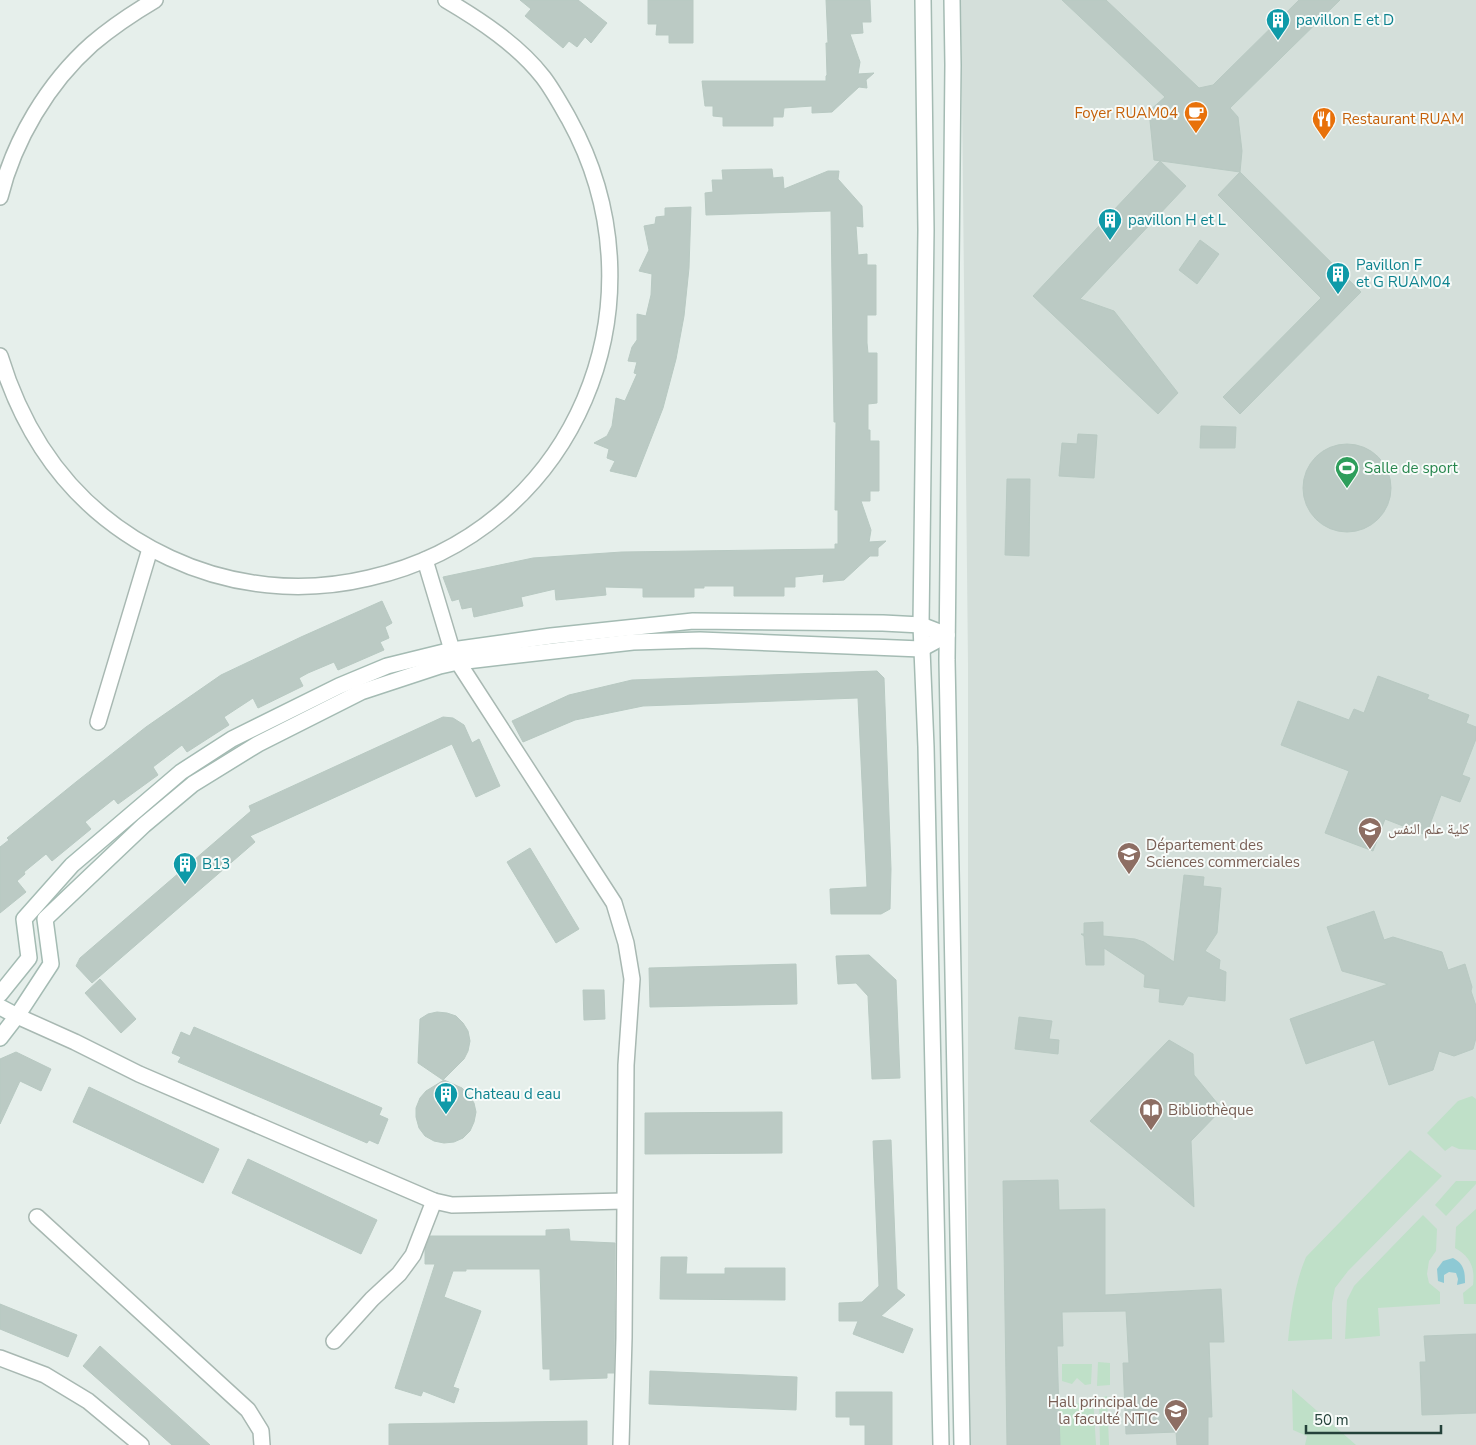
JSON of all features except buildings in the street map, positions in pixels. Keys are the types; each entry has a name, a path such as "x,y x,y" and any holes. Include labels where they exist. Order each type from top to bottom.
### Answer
{"main road":[{"path":"0,197 3,183 18,144 38,108 63,75 91,45 124,19 155,0"},
{"path":"0,356 5,390 51,463 86,502 113,525 150,549 186,566 225,578 266,585 306,587 347,583 387,574 425,560 462,541 518,499 552,457 574,421 591,383 603,344 610,302 610,261 606,220 596,179 581,141 542,76 507,42 474,16 446,0"},
{"path":"923,0 926,230 921,649 926,767 941,1445"},
{"path":"952,0 953,75 947,635 962,1445"},
{"path":"98,722 150,549"},
{"path":"425,560 455,656 614,903 626,943 632,979 626,1065 624,1338 620,1445"},
{"path":"0,994 29,958 24,919 72,865 181,772 232,739 338,686 387,666 455,656 552,636 693,621 921,624 947,635"},
{"path":"0,1038 17,1016 51,964 46,919 144,825 194,784 258,744 362,692 440,666 455,656 633,642 700,640 921,649 947,635"},
{"path":"0,1007 148,1078 434,1201 452,1205 624,1201"},
{"path":"334,1341 372,1299 400,1274 413,1255 434,1201"},
{"path":"37,1217 248,1410 261,1431 262,1445"},
{"path":"0,1358 45,1375 88,1401 140,1445"}],"shaded area":[{"path":"961,0 1476,0 1476,1445 968,1445 968,665"}],"green space":[{"path":"1472,1096 1476,1099 1476,1150 1459,1149 1452,1146 1445,1151 1427,1133 1458,1101"},
{"path":"1410,1150 1442,1176 1348,1271 1335,1288 1332,1303 1332,1339 1288,1341 1294,1298 1306,1257"},
{"path":"1456,1181 1476,1181 1476,1184 1446,1216 1435,1205"},
{"path":"1476,1209 1476,1304 1464,1304 1463,1293 1473,1285 1473,1273 1468,1259 1455,1248 1456,1227"},
{"path":"1423,1215 1437,1229 1436,1251 1429,1261 1427,1274 1429,1283 1440,1292 1440,1304 1378,1308 1380,1336 1345,1339 1347,1300 1354,1286"},
{"path":"1098,1362 1110,1363 1110,1385 1097,1386"},
{"path":"1062,1364 1092,1364 1091,1384 1085,1385 1077,1378 1072,1384 1062,1381"},
{"path":"1292,1389 1356,1445 1305,1445 1307,1436 1293,1430"},
{"path":"1107,1396 1109,1445 1100,1445 1099,1398"},
{"path":"1068,1397 1077,1404 1086,1398 1093,1397 1096,1445 1060,1445 1059,1398"}],"water":[{"path":"1453,1258 1463,1268 1465,1283 1457,1285 1456,1273 1449,1272 1444,1275 1444,1283 1438,1281 1437,1269 1443,1261"}],"place":[{"name":"pavillon E et D","path":"1278,41"},
{"name":"Foyer RUAM04","path":"1196,134"},
{"name":"Restaurant RUAM","path":"1324,140"},
{"name":"pavillon H et L","path":"1110,241"},
{"name":"Pavillon F et G RUAM04","path":"1338,295"},
{"name":"Salle de sport","path":"1347,489"},
{"name":"كلية علم النفس","path":"1370,850"},
{"name":"Département des Sciences commerciales","path":"1129,875"},
{"name":"B13","path":"185,885"},
{"name":"Chateau d eau","path":"446,1115"},
{"name":"Bibliothèque","path":"1151,1131"},
{"name":"Hall principal de la faculté NTIC","path":"1176,1432"}]}
